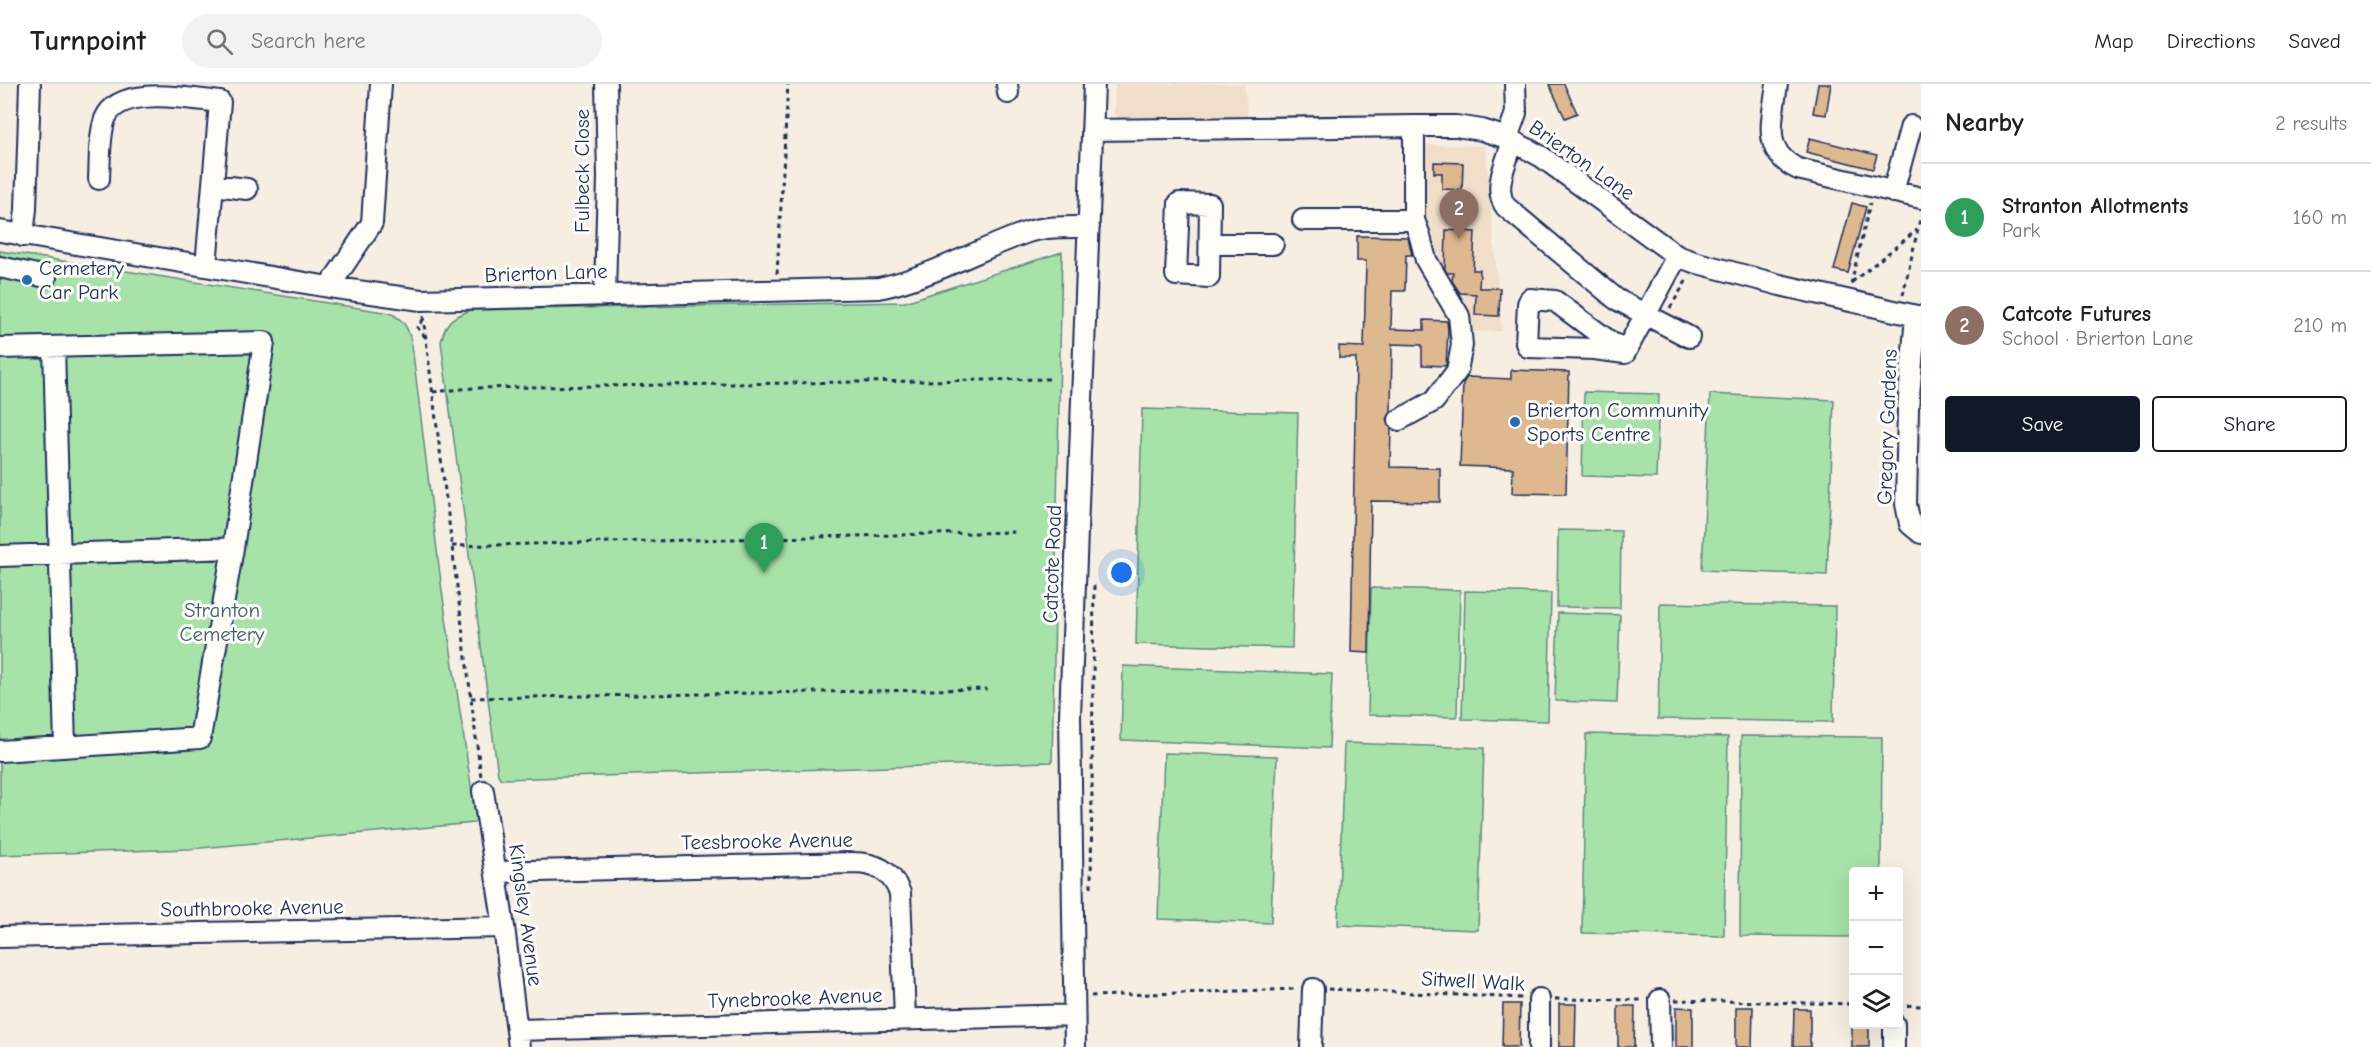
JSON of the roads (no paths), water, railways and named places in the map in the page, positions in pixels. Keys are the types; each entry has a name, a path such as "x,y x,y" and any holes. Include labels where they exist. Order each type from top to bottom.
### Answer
{"street":[{"path":"23,236 30,84"},
{"path":"330,287 372,223 381,84"},
{"name":"Fulbeck Close","path":"605,295 608,177 606,84"},
{"name":"Catcote Road","path":"1075,1047 1083,1011 1070,716 1094,84"},
{"path":"1515,84 1516,113 1500,184 1500,200 1616,299 1689,337"},
{"path":"1777,84 1772,128 1773,143 1784,162 1798,169 1921,198"},
{"path":"99,179 103,127 108,112 115,103 129,97 162,90 220,102 206,266"},
{"path":"1399,420 1434,401 1457,371 1462,345 1459,316 1426,260 1414,220 1414,126"},
{"name":"Brierton Lane","path":"1092,130 1414,126 1456,126 1482,130 1510,140 1542,157 1685,259 1849,291 1912,315"},
{"path":"1883,189 1911,126"},
{"path":"214,185 247,189"},
{"path":"1303,220 1414,220"},
{"name":"Brierton Lane","path":"0,231 330,287 422,309 605,295 863,289 903,283 1030,232 1089,227"},
{"path":"1210,244 1273,244"},
{"path":"1627,349 1613,344 1555,301 1530,299 1526,343 1528,347 1594,349 1625,353 1654,317 1685,259"},
{"path":"0,267 45,277"},
{"name":"Gregory Gardens","path":"1912,315 1914,409 1906,504 1910,524 1921,533"},
{"path":"0,348 264,342 233,548 200,738 0,751"},
{"path":"54,347 65,747"},
{"path":"0,556 233,548"},
{"name":"Kingsley Avenue","path":"482,786 482,817 496,872 518,1039"},
{"name":"Teesbrooke Avenue","path":"496,872 852,863 874,865 885,870 895,881 900,893 905,1018"},
{"name":"Southbrooke Avenue","path":"0,937 504,927"},
{"path":"1311,1047 1313,989"},
{"path":"1539,999 1539,1047"},
{"path":"1660,1000 1661,1047"},
{"name":"Tynebrooke Avenue","path":"518,1039 905,1018 1083,1011"},
{"path":"1894,1029 1894,1047"}],"place":[{"name":"Catcote Futures","path":"1459,239"},
{"name":"Cemetery Car Park","path":"27,280"},
{"name":"Brierton Community Sports Centre","path":"1515,422"},
{"name":"Stranton Allotments","path":"764,573"}],"park label":[{"name":"Stranton Cemetery","path":"222,622"}]}
